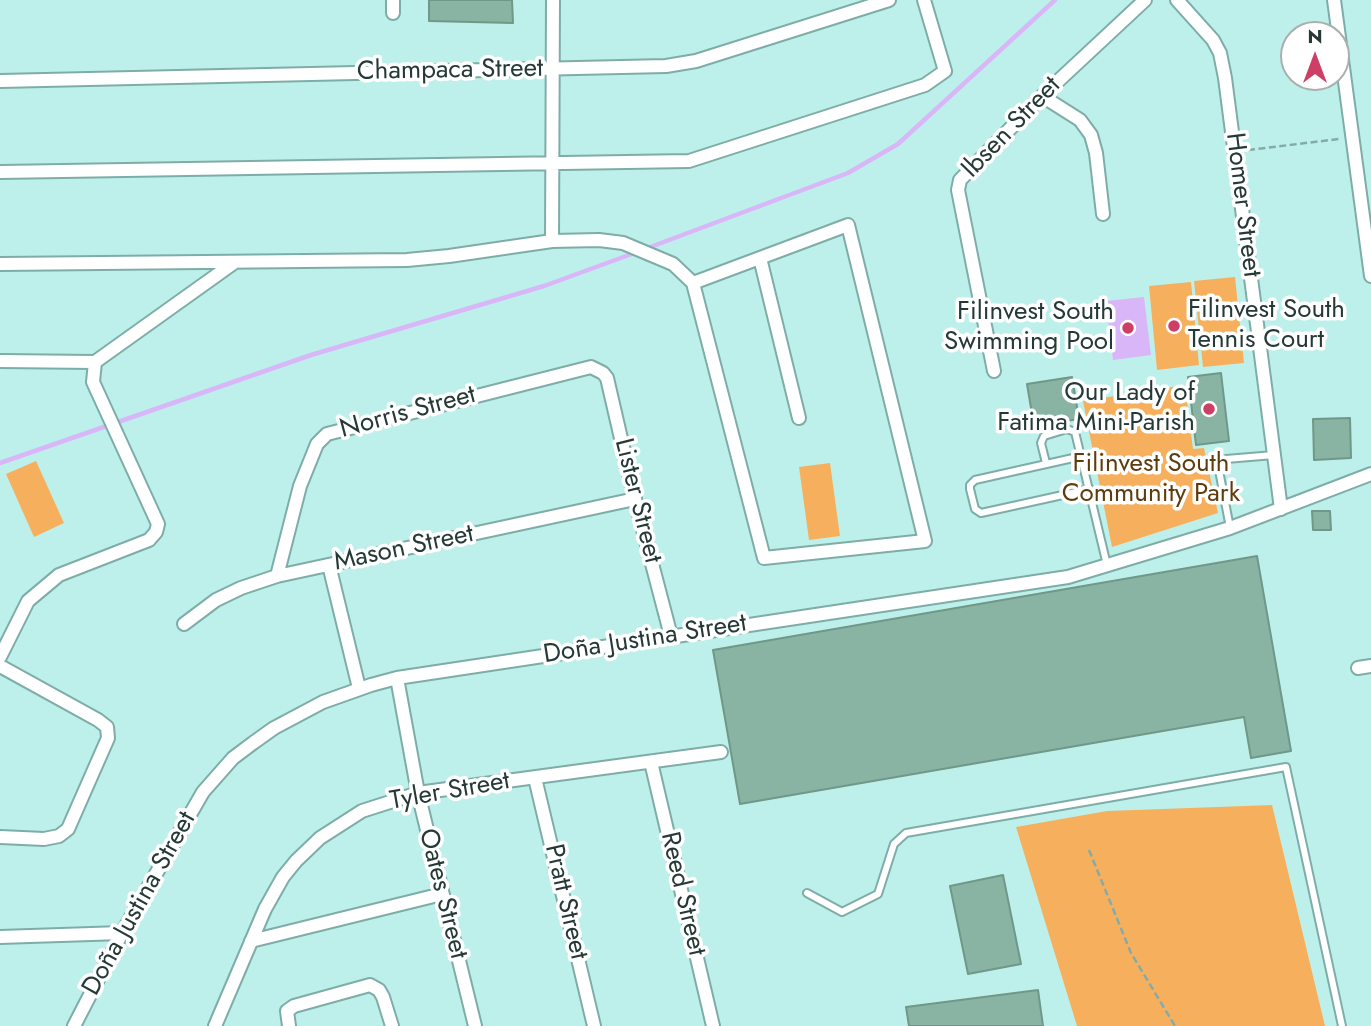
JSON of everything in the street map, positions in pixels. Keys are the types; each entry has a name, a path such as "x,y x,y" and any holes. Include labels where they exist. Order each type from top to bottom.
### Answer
{"street":[{"path":"552,241 553,0"},
{"name":"Champaca Street","path":"0,81 666,66 696,61 889,0"},
{"path":"0,172 689,161 925,85 945,71 924,0"},
{"name":"Ibsen Street","path":"994,371 958,185 1042,96 1145,0"},
{"name":"Homer Street","path":"1177,0 1213,40 1220,53 1282,509"},
{"path":"1334,0 1371,276"},
{"path":"1042,96 1080,120 1091,135 1096,153 1103,215"},
{"path":"0,264 407,260 552,241 599,240 623,243 673,264 693,283 764,558 926,541 848,225 693,283"},
{"path":"760,258 799,418"},
{"path":"0,361 95,362 235,262"},
{"path":"0,657 28,600 59,575 149,540 156,532 158,524 93,382 95,362"},
{"name":"Norris Street","path":"277,576 300,486 317,444 327,434 583,368 598,369"},
{"name":"Lister Street","path":"598,369 607,378 671,636"},
{"name":"Doña Justina Street","path":"74,1026 191,810 216,775 233,758 274,728 323,702 359,688 397,678 1068,576 1230,528 1371,474"},
{"name":"Mason Street","path":"184,624 216,600 277,576 635,499"},
{"path":"329,565 359,688"},
{"path":"0,666 98,720 107,727 108,738 68,829 59,836 44,839 0,837"},
{"name":"Oates Street","path":"397,678 418,793 475,1026"},
{"name":"Tyler Street","path":"215,1026 251,941 277,887 289,869 312,846 362,811 418,793 721,752"},
{"name":"Reed Street","path":"651,762 713,1026"},
{"name":"Pratt Street","path":"535,778 594,1026"},
{"path":"251,941 442,894"},
{"path":"0,937 122,933"},
{"path":"289,1026 288,1011 294,1006 370,985 379,990 383,997 392,1026"}],"lane":[{"path":"1045,464 1042,439 1048,434 1067,429 1075,432 1107,565"},
{"path":"1230,528 1218,464 1226,459 1274,455"},
{"path":"1082,456 972,482 970,489 975,509 981,513 1090,489"},
{"path":"807,893 842,912 878,894 894,844 906,833 1286,767 1342,1026"}],"path":[{"path":"1235,152 1354,137"},
{"path":"1088,849 1130,953 1175,1026"}],"green space":[{"path":"1235,277 1244,363 1203,367 1194,281"},
{"name":"Filinvest South Tennis Court","path":"1191,282 1199,365 1157,370 1149,286"},
{"name":"Filinvest South Community Park","path":"1185,385 1193,449 1204,448 1218,513 1112,547 1083,401"},
{"path":"36,461 64,523 34,537 6,474"},
{"path":"830,463 840,536 809,540 799,467"},
{"path":"1272,805 1325,1026 1077,1026 1016,827 1107,811"}],"shaded area":[{"name":"Filinvest South Swimming Pool","path":"1144,297 1151,355 1113,360 1106,301"}],"building":[{"path":"429,0 512,0 513,23 429,21"},
{"name":"Our Lady of Fatima Mini-Parish","path":"1221,373 1229,441 1196,445 1188,377"},
{"path":"1072,377 1079,419 1034,426 1027,384"},
{"path":"1350,418 1351,458 1314,460 1313,419"},
{"path":"1312,511 1330,511 1331,530 1313,530"},
{"path":"1257,556 1291,751 1251,758 1244,717 740,804 713,650"},
{"path":"1003,875 1021,964 968,974 950,886"},
{"path":"1038,990 1043,1026 909,1026 906,1007"}],"waterway":[{"path":"645,249 848,173 898,144 1055,0"},
{"path":"0,463 311,355 544,286 637,252"}],"place":[{"name":"Filinvest South Tennis Court","path":"1174,326"},
{"name":"Filinvest South Swimming Pool","path":"1128,328"},
{"name":"Our Lady of Fatima Mini-Parish","path":"1209,409"}]}
